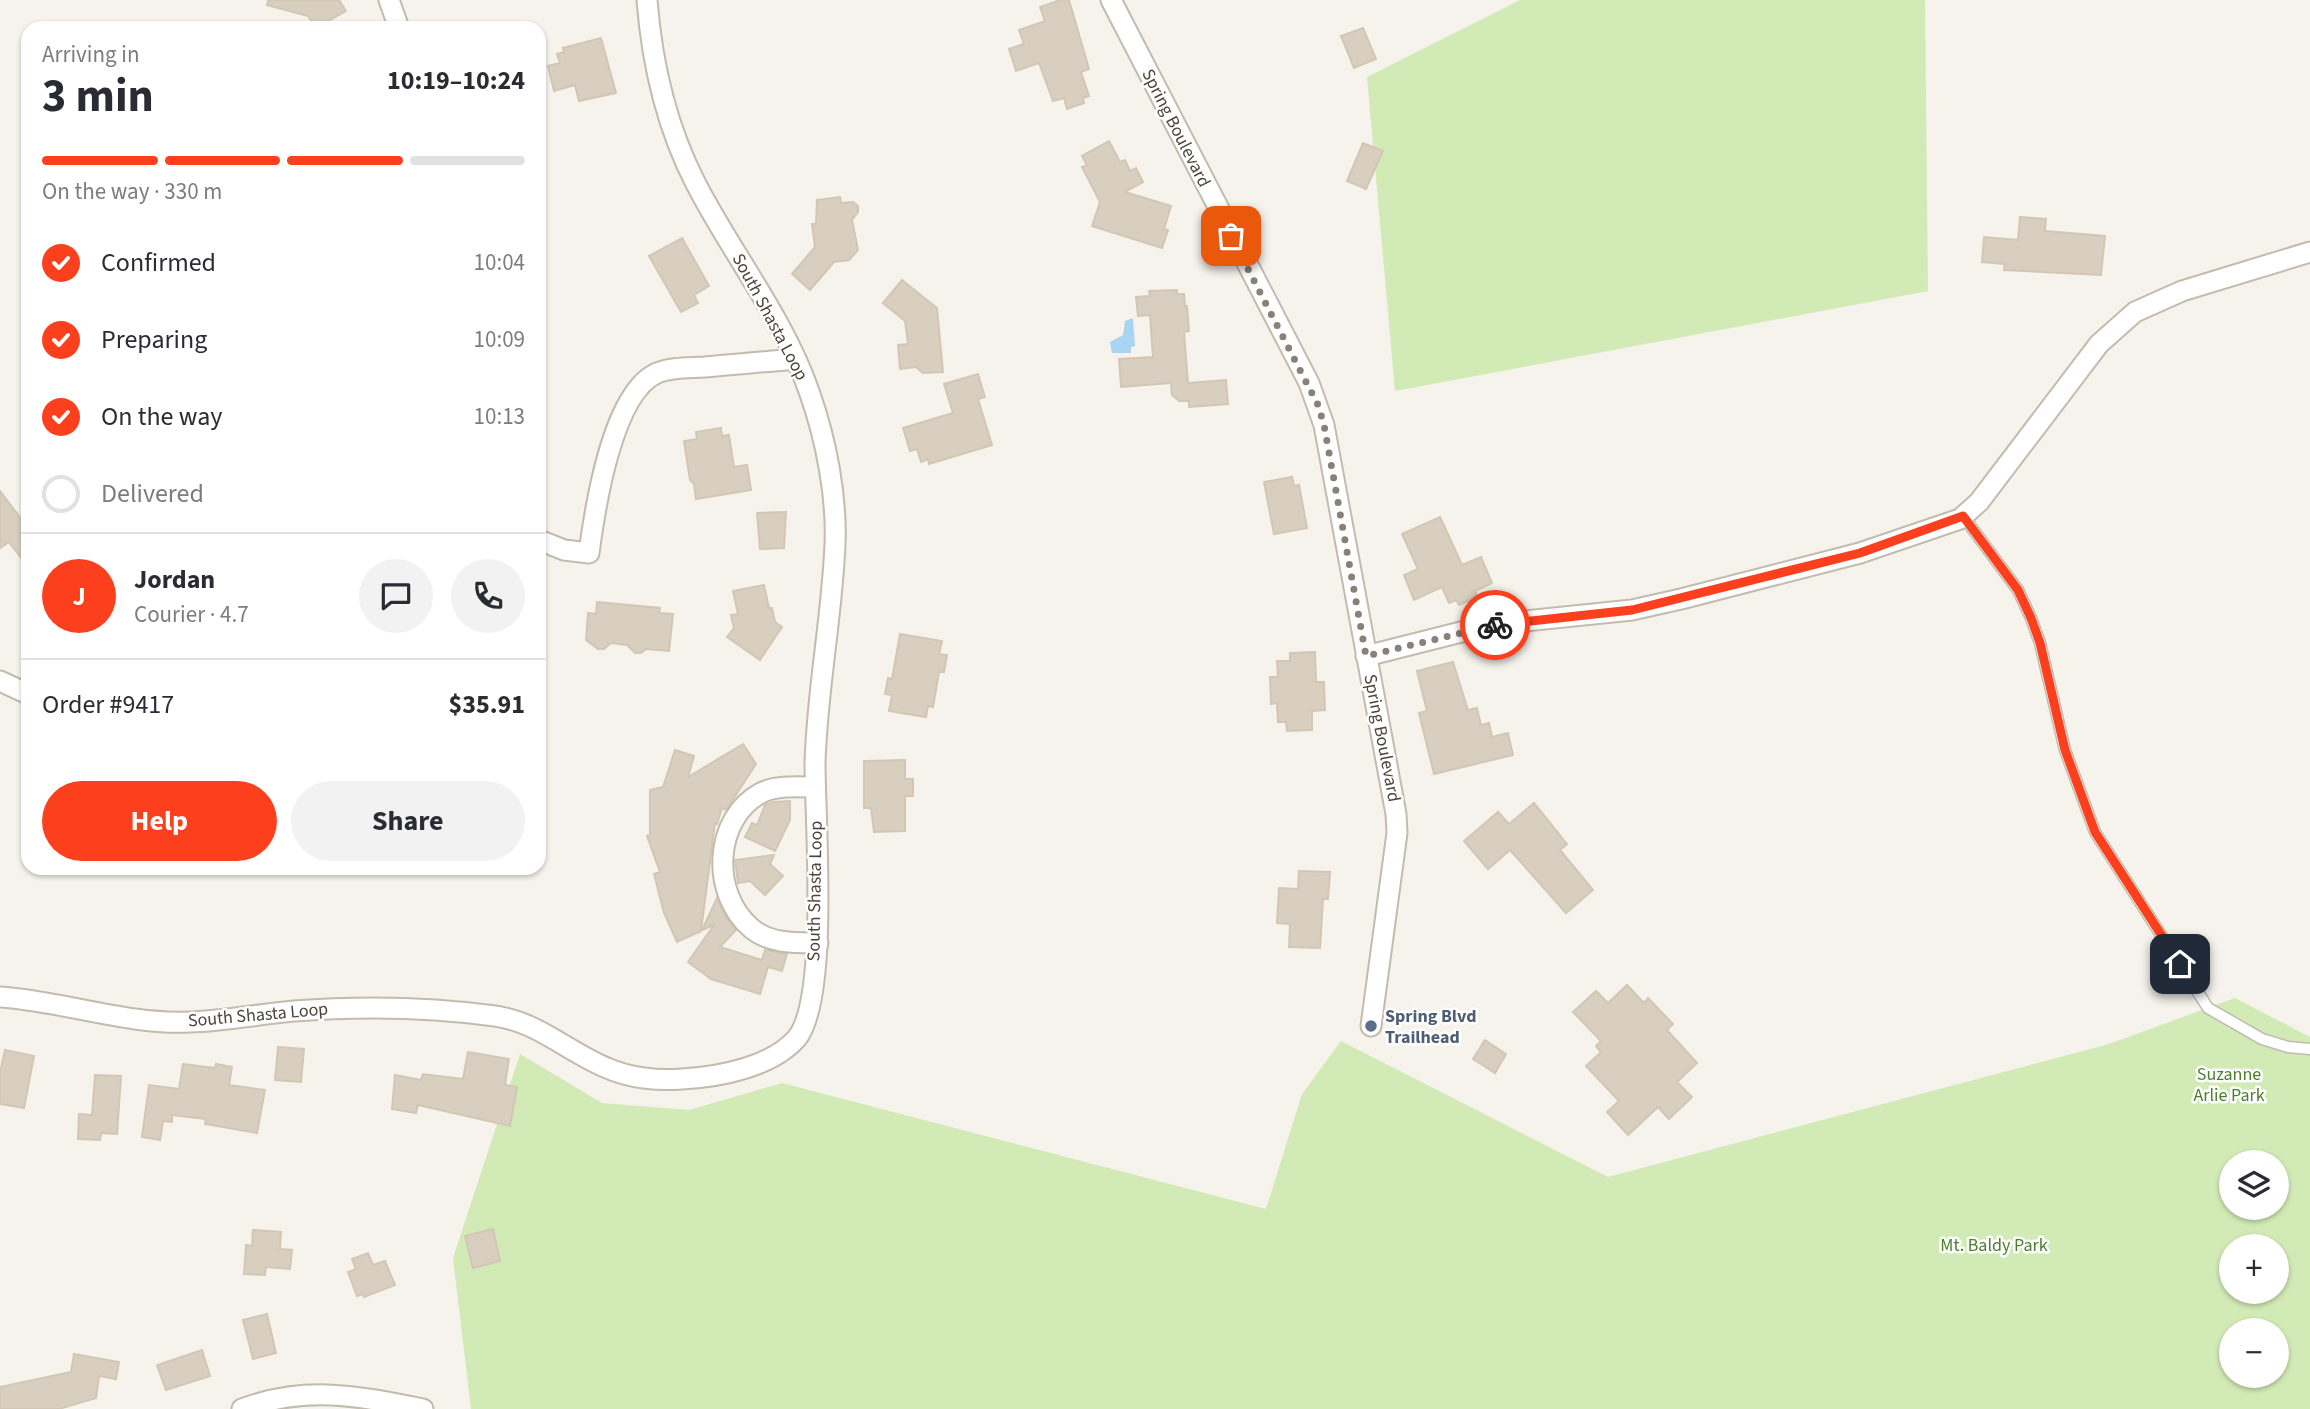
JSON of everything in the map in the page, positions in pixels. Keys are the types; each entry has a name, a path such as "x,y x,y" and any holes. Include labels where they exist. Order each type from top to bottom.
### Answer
{"street":[{"path":"389,0 396,21"},
{"name":"South Shasta Loop","path":"0,997 158,1021 189,1022 345,1008 498,1016 541,1030 611,1070 641,1078 681,1079 722,1074 755,1064 781,1052 794,1041 807,1017 818,943 816,719 830,601 835,518 810,392 779,326 696,184 677,142 653,56 647,0"},
{"name":"Spring Boulevard","path":"1111,0 1314,394 1324,425 1393,795 1397,833 1371,1026"},
{"path":"1366,656 1504,624 1632,610 1860,553 1963,516 1979,502 2099,344 2135,312 2182,291 2310,252"},
{"path":"546,543 564,550 589,553 596,497 604,466 626,407 644,381 665,370 795,359"},
{"path":"0,681 21,691"},
{"path":"815,787 764,791 741,806 728,827 722,854 725,883 736,909 751,928 773,940 818,943"},
{"path":"242,1409 287,1396 320,1393 376,1399 423,1409"}],"lane":[{"path":"1963,516 2018,590 2031,618 2040,643 2065,750 2095,832 2208,1008 2262,1039 2288,1047 2310,1049"}],"green space":[{"path":"1520,0 1925,0 1928,291 1395,391 1367,77"},
{"name":"Mt. Baldy Park","path":"2235,998 2310,1037 2310,1409 471,1409 453,1258 520,1054 602,1103 689,1110 782,1083 1266,1209 1302,1094 1341,1041 1608,1177 2109,1044"}],"water":[{"path":"1133,318 1135,346 1131,347 1131,353 1112,353 1110,342 1123,335 1125,321"}],"building":[{"path":"268,0 339,0 346,11 328,21 311,21 308,16 267,5"},
{"path":"1060,0 1069,0 1089,69 1081,72 1089,96 1083,98 1084,103 1067,109 1064,98 1053,101 1039,63 1016,71 1009,49 1024,44 1019,30 1045,21 1040,7"},
{"path":"1363,28 1376,59 1354,68 1341,36"},
{"path":"601,38 616,93 579,101 575,85 554,91 548,66 560,63 557,54 564,52 563,48"},
{"path":"1109,141 1120,162 1125,160 1130,171 1136,168 1143,182 1125,192 1171,206 1162,248 1092,226 1100,202 1082,167 1087,165 1082,156"},
{"path":"1363,143 1383,151 1366,189 1347,181"},
{"path":"840,197 841,203 853,202 858,206 858,212 852,220 858,250 849,260 834,262 810,290 792,274 815,247 812,224 816,224 817,200"},
{"path":"2020,217 2046,219 2045,231 2105,236 2101,275 2004,270 2005,264 1982,262 1984,237 2018,240"},
{"path":"682,238 709,286 694,295 698,303 681,312 649,256"},
{"path":"902,280 937,308 943,372 923,373 916,367 900,369 898,345 908,344 905,321 883,303"},
{"path":"1177,290 1177,294 1184,294 1187,306 1189,331 1184,332 1188,383 1226,380 1228,404 1189,407 1189,401 1179,401 1172,395 1171,383 1121,387 1119,359 1153,357 1150,315 1138,316 1136,297 1150,296 1149,291"},
{"path":"978,374 985,397 978,399 992,445 929,464 928,459 921,462 917,449 910,451 903,428 953,413 944,384"},
{"path":"721,428 722,436 729,435 734,467 747,465 751,490 696,499 684,441 697,439 696,432"},
{"path":"1292,477 1294,486 1299,485 1307,528 1274,534 1264,482"},
{"path":"0,491 21,519 21,558 9,542 0,548"},
{"path":"786,512 784,548 760,549 757,513"},
{"path":"1440,517 1462,565 1481,557 1492,583 1475,591 1478,597 1459,605 1456,600 1449,603 1442,587 1414,600 1404,575 1418,569 1402,534"},
{"path":"764,585 775,622 782,627 760,660 727,637 734,628 731,615 738,614 733,591"},
{"path":"597,602 660,608 659,613 673,614 669,651 646,649 635,653 627,645 611,643 604,649 598,649 586,640 588,613 596,614"},
{"path":"900,634 942,641 939,654 947,655 944,672 939,672 933,707 928,706 926,717 889,711 892,695 885,694 888,678 892,679"},
{"path":"1315,652 1316,682 1324,682 1325,710 1312,711 1312,730 1287,731 1286,722 1278,722 1277,703 1271,704 1270,677 1278,677 1277,661 1290,661 1290,653"},
{"path":"1453,662 1468,710 1477,708 1481,725 1489,723 1492,737 1508,733 1513,755 1434,774 1419,713 1427,711 1417,671"},
{"path":"743,744 756,764 726,810 722,808 717,824 715,823 701,931 677,942 664,913 654,874 660,872 647,836 650,835 650,790 663,787 675,750 694,756 688,777"},
{"path":"905,760 905,779 913,779 913,796 905,796 905,831 874,832 871,808 864,808 864,761"},
{"path":"790,801 790,820 775,851 745,837 752,823 757,825 765,805"},
{"path":"1534,803 1567,844 1560,850 1593,890 1566,913 1510,850 1488,869 1464,841 1498,812 1509,824"},
{"path":"774,855 770,864 783,876 765,895 750,881 738,883 735,860"},
{"path":"1299,871 1330,872 1328,899 1323,899 1320,948 1289,947 1290,924 1277,923 1279,888 1298,889"},
{"path":"717,898 727,919 736,930 720,947 762,960 765,950 787,954 782,971 768,967 760,994 711,979 688,962 714,925 702,930"},
{"path":"1627,985 1644,1003 1648,998 1673,1024 1667,1030 1697,1063 1677,1082 1692,1097 1669,1119 1658,1107 1628,1135 1607,1112 1619,1101 1586,1066 1601,1052 1596,1046 1601,1041 1573,1012 1596,991 1608,1003"},
{"path":"1485,1040 1506,1054 1495,1073 1473,1059"},
{"path":"278,1047 304,1049 301,1082 275,1080"},
{"path":"5,1050 34,1056 24,1108 0,1104 0,1073"},
{"path":"468,1052 509,1059 505,1085 517,1087 510,1126 418,1105 416,1113 392,1109 395,1075 421,1080 423,1074 463,1079"},
{"path":"183,1064 232,1067 229,1085 265,1090 257,1133 205,1124 206,1119 172,1115 172,1122 163,1121 160,1140 142,1137 149,1085 179,1089"},
{"path":"95,1075 121,1076 117,1134 101,1133 100,1140 78,1139 79,1114 92,1115"},
{"path":"493,1229 500,1261 473,1268 465,1236"},
{"path":"253,1230 281,1232 280,1249 292,1250 290,1269 266,1267 265,1275 244,1274 246,1245 252,1246"},
{"path":"368,1253 373,1265 385,1261 395,1285 364,1297 363,1294 357,1296 348,1272 356,1269 352,1259"},
{"path":"267,1314 276,1353 253,1359 243,1320"},
{"path":"202,1350 210,1376 166,1390 157,1365"},
{"path":"74,1354 119,1362 116,1379 99,1376 96,1398 59,1409 0,1409 0,1387 71,1372"}],"way so far":[{"path":"1231,236 1318,405 1324,425 1366,656 1495,625"}],"place":[{"name":"Spring Blvd Trailhead","path":"1371,1026"}],"route":[{"path":"1495,625 1632,610 1681,599 1860,553 1963,516 2018,590 2031,618 2040,643 2065,750 2095,832 2180,964"}],"park label":[{"name":"Suzanne Arlie Park","path":"2229,1084"}]}
